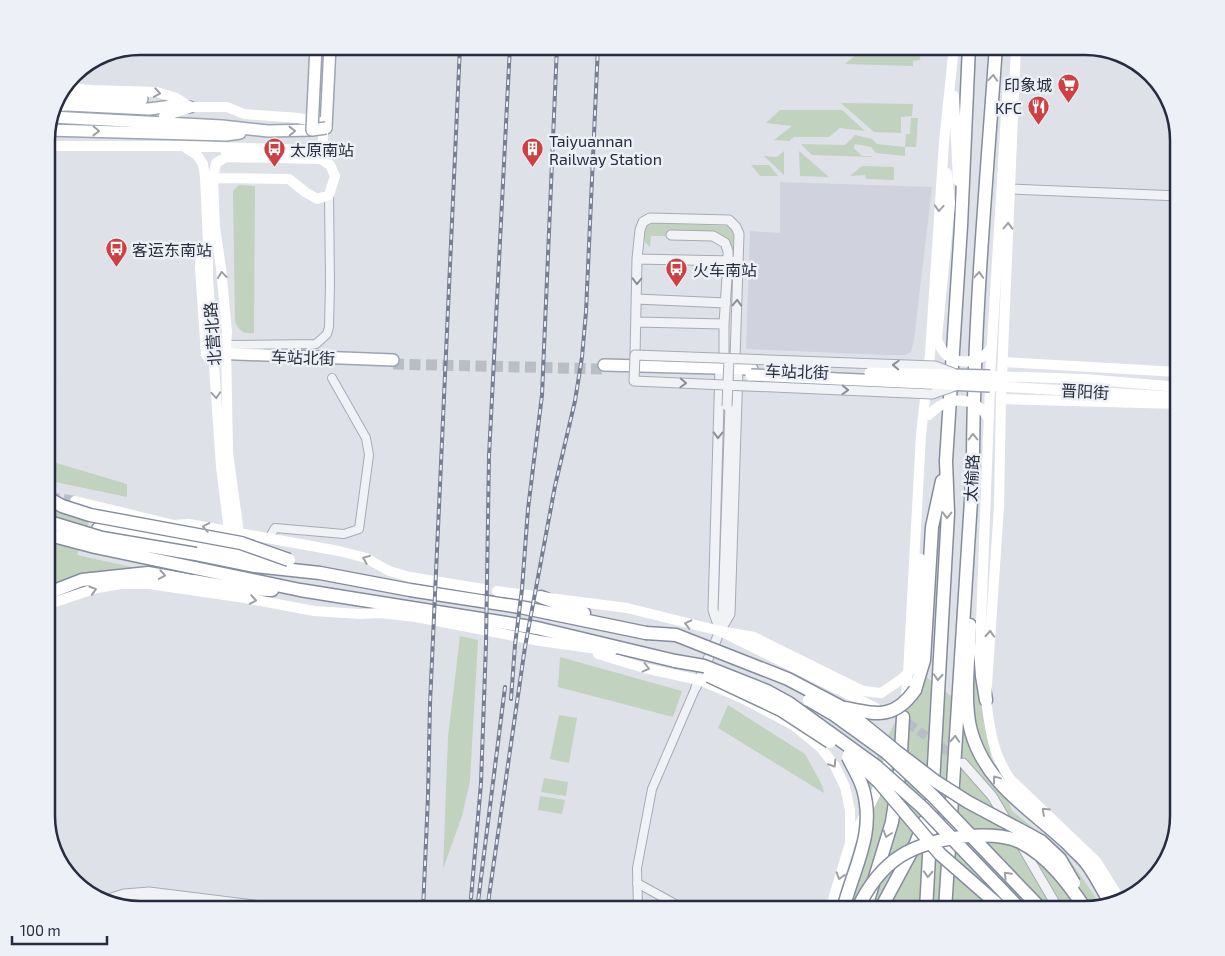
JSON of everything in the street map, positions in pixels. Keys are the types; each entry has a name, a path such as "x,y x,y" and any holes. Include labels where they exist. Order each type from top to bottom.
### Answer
{"highway":[{"name":"太榆路","path":"926,901 948,513 946,461 962,226 969,55"},
{"name":"太榆路","path":"946,901 973,469 973,410 979,276 995,55"},
{"path":"843,708 881,714 897,708 915,690 924,660 932,527 946,461"},
{"path":"973,469 973,576 967,710 971,731 978,749 1002,787 1057,834 1087,864 1107,898"},
{"path":"55,502 90,515 241,543 320,573"},
{"path":"55,524 102,538 255,566 320,573 539,611 646,633 676,636 788,679 843,708 935,781 968,802 1041,841 1060,859 1074,883 1077,901"},
{"path":"98,529 133,533 289,560"},
{"path":"55,536 95,547 300,590 537,628 675,661 704,666 767,691 789,703 876,766 922,807 1011,901"},
{"path":"55,590 82,580 148,573 239,589 300,590"},
{"path":"541,597 566,607 706,652 774,679 833,714 887,753 933,796 1033,901"},
{"path":"980,649 986,700"},
{"path":"675,661 781,710 845,751 880,782 940,854 994,901"},
{"path":"868,901 892,822 900,770 903,717"},
{"path":"845,751 863,787 867,807 866,834 846,901"},
{"path":"885,901 916,843 931,806"},
{"path":"861,901 866,891 881,872 897,858 923,844 943,839 984,834 1019,842 1047,860 1080,901"}],"main road":[{"path":"312,130 316,55"},
{"path":"55,146 183,146 226,152 321,159 330,165 335,176 329,195 317,199 289,179 213,178 216,163 226,152 311,150 322,144 326,55"},
{"path":"56,130 226,134 326,128 330,55"},
{"path":"833,901 850,843 874,797 898,739 903,717 908,673 922,435 930,354 944,142 953,55"},
{"path":"954,55 955,131 962,226"},
{"path":"980,649 990,381 1008,73 1012,55"},
{"path":"1014,55 999,506 986,700 990,731 1002,768 1011,780 1096,861 1116,894"},
{"path":"68,94 91,90 157,92 176,98 190,107"},
{"path":"91,90 106,98"},
{"path":"68,95 148,109 172,106 227,107 244,114 298,118 323,123"},
{"path":"68,95 142,99"},
{"path":"164,116 190,107"},
{"path":"60,112 242,121"},
{"path":"58,117 222,126 268,131"},
{"path":"497,591 627,608 720,631 754,637 863,691 881,693 908,673 915,662 918,646 922,487 950,203 944,142"},
{"name":"北营北路","path":"183,146 197,155 203,164 208,244 208,279 222,477 234,532"},
{"name":"北营北路","path":"213,178 215,227 227,332 229,469 234,532"},
{"path":"208,244 201,254 200,268 206,355 210,360 214,356"},
{"path":"212,334 216,340 221,342 227,332"},
{"path":"937,340 941,350 959,361 979,360 989,352 992,346"},
{"name":"车站北街","path":"214,356 226,353 393,362"},
{"path":"1003,362 1170,371"},
{"name":"车站北街","path":"605,367 729,364 752,372 990,381"},
{"name":"晋阳街","path":"990,381 1085,379 1170,386"},
{"name":"晋阳街","path":"990,381 1170,396"},
{"path":"1001,399 1170,404"},
{"path":"930,414 937,407 956,400 978,406 989,419"},
{"path":"75,501 174,525 188,524 339,551 366,558 389,571 410,577 483,589"},
{"path":"55,602 97,588 122,584 149,584 245,598 314,611 360,614 380,613 416,617 675,661"},
{"path":"720,631 876,708"},
{"path":"566,644 698,683 746,700 793,725 821,748 835,766 845,787 850,810 850,843"}],"street":[{"path":"1010,189 1170,196"},
{"path":"226,353 316,344 326,334 329,327 330,283 329,195"},
{"path":"720,631 713,610 729,364 739,234 736,227 729,220 650,218 643,222 637,258 634,381 729,385 933,379"},
{"path":"638,901 637,868 652,789 720,631 730,614 729,364 724,324 728,251 725,243 713,236 671,235"},
{"path":"637,258 728,260 738,262"},
{"path":"636,299 726,303"},
{"path":"636,322 724,324"},
{"path":"635,352 729,364 960,380"},
{"path":"720,631 729,364"},
{"path":"269,538 275,528 344,534 359,529 369,455 366,438 332,378"},
{"path":"964,763 992,796 1054,901"},
{"path":"637,883 670,901"},
{"path":"114,897 124,894 149,892 221,901"},
{"path":"137,901 150,899 165,901"}],"shaded area":[{"path":"780,182 932,187 911,352 905,355 887,355 746,349 750,231 780,233"}],"green space":[{"path":"856,55 920,55 920,60 913,61 913,66 845,64"},
{"path":"841,103 913,104 912,116 901,117 901,133 874,132"},
{"path":"780,110 842,110 865,131 840,128 829,137 794,137 789,141 774,140 792,126 766,123"},
{"path":"911,118 918,118 916,147 905,147 906,134 910,134"},
{"path":"855,135 872,139 877,144 905,147 905,156 876,153 871,147 855,144 854,148 862,156 872,157 812,155 801,144 845,145"},
{"path":"784,151 784,175 764,156 777,157"},
{"path":"799,151 829,177 800,176"},
{"path":"751,165 769,165 778,176 760,176"},
{"path":"862,166 894,167 894,180 866,179 865,175 850,176"},
{"path":"239,185 255,186 254,333 243,332 235,322 233,191"},
{"path":"654,223 728,226 734,234 733,250 724,237 713,233 651,236 650,247 645,242 644,232 648,225"},
{"path":"55,463 127,484 127,497 55,482"},
{"path":"55,508 89,521 77,555 140,569 109,570 79,575 55,585"},
{"path":"460,636 478,640 470,781 462,816 443,869 448,737"},
{"path":"560,657 682,691 673,717 558,687"},
{"path":"976,667 992,761 1012,811 1064,852 1097,900 851,901 870,840 865,782 899,714 926,677 963,705"},
{"path":"728,705 805,754 822,785 824,793 718,728"},
{"path":"559,715 577,718 569,763 550,759"},
{"path":"544,778 568,782 566,796 541,792"},
{"path":"540,796 565,800 562,814 538,810"}],"tunnel":[{"path":"393,364 605,369"},
{"path":"55,498 75,501"},
{"path":"908,723 957,758"}],"railway":[{"path":"423,901 430,704 460,55"},
{"path":"471,898 481,783 486,644 489,456 510,55"},
{"path":"511,699 528,509 542,395 557,55"},
{"path":"488,901 525,647 555,486 575,401 582,357 586,312 598,55"},
{"path":"478,901 505,687"}],"place":[{"name":"印象城","path":"1068,103"},
{"name":"KFC","path":"1038,126"},
{"name":"太原南站","path":"274,168"},
{"name":"Taiyuannan Railway Station","path":"533,168"},
{"name":"客运东南站","path":"116,268"},
{"name":"火车南站","path":"677,288"}]}
